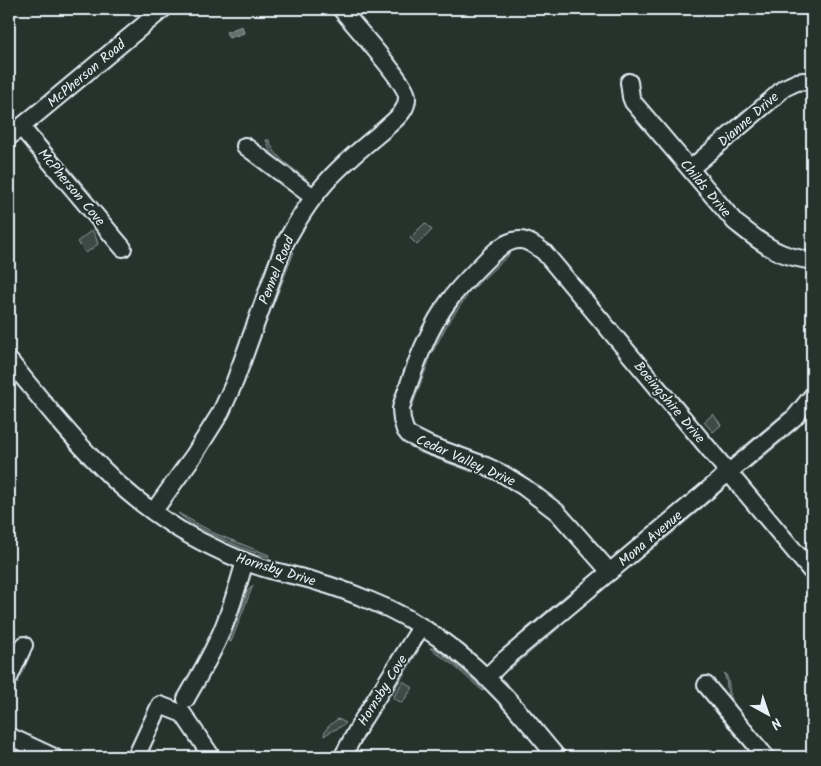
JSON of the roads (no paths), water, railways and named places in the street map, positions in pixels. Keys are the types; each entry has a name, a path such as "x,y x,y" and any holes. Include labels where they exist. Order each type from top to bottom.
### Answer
{"street":[{"name":"McPherson Road","path":"15,132 163,9"},
{"name":"Pennel Road","path":"153,512 194,455 221,412 285,243 295,224 323,185 397,118 405,107 407,96 400,82 341,9"},
{"name":"Dianne Drive","path":"690,169 784,88 804,81 812,84"},
{"name":"Childs Drive","path":"629,82 633,102 729,216 747,232 781,253 812,261"},
{"name":"McPherson Cove","path":"15,132 123,248"},
{"path":"245,146 314,197"},
{"name":"Boeingshire Drive","path":"521,240 544,252 812,572"},
{"name":"Cedar Valley Drive","path":"521,240 501,247 474,272 450,299 427,340 412,374 401,409 402,420 405,430 416,439 498,472 547,503 610,572"},
{"name":"Hornsby Drive","path":"9,360 61,424 104,471 153,512 212,548 268,569 319,582 372,601 421,626 451,648 512,703 557,757"},
{"name":"Mona Avenue","path":"486,678 795,417 812,396"},
{"path":"186,699 206,664 225,624 245,561"},
{"name":"Hornsby Cove","path":"344,754 362,721 421,626"},
{"path":"9,678 24,645"},
{"path":"706,685 766,757"},
{"path":"136,757 160,705 183,714 212,757"},
{"path":"9,736 54,757"}]}
